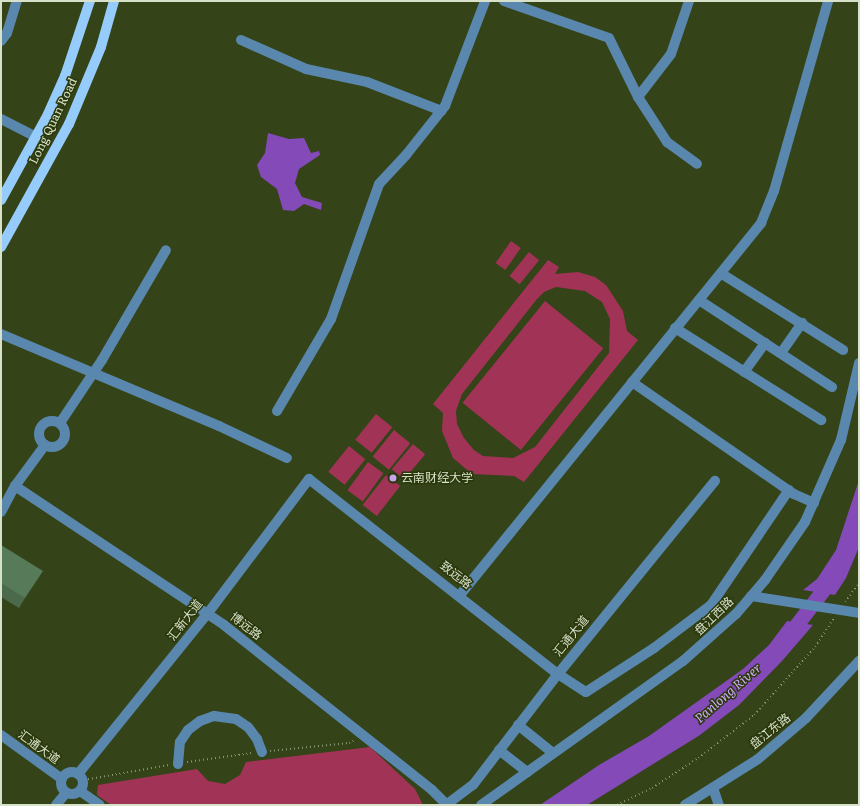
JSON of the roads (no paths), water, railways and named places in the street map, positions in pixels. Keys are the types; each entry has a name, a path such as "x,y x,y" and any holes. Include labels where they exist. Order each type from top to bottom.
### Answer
{"main road":[{"name":"Long Quan Road","path":"1,200 36,137 65,76 90,1"},
{"name":"Long Quan Road","path":"1,247 69,124 101,47 114,1"}],"street":[{"path":"1,41 7,33 17,1"},
{"path":"277,411 332,319 379,184 442,111 484,1"},
{"path":"504,1 609,38 638,97 667,142 697,164"},
{"path":"638,97 671,54 689,1"},
{"path":"460,595 675,328 722,274 765,216 828,1"},
{"path":"241,40 306,69 368,82 442,111"},
{"path":"1,119 36,137"},
{"path":"60,423 108,350 166,250"},
{"path":"722,274 843,350"},
{"path":"699,300 832,387"},
{"path":"781,353 802,323"},
{"path":"675,328 821,420"},
{"path":"1,334 93,372 287,458"},
{"path":"744,372 765,343"},
{"name":"盘江西路","path":"481,805 683,661 714,636 751,596 797,534 814,503 841,440 859,362"},
{"path":"632,382 789,490 814,503"},
{"path":"50,421 60,423 65,433 63,441 54,447 45,445 39,436 41,426 50,421"},
{"path":"1,512 15,486 45,445"},
{"name":"致远路","path":"309,479 460,595 558,674 586,692 654,648 711,605 789,490"},
{"name":"汇新大道","path":"80,777 208,613 309,479"},
{"name":"汇通大道","path":"446,805 473,785 558,674 715,481"},
{"name":"博远路","path":"15,486 208,613 364,736 446,805"},
{"path":"751,596 859,614"},
{"name":"盘江东路","path":"685,805 758,758 806,718 859,661"},
{"path":"178,764 180,742 188,730 200,721 214,716 236,719 248,727 257,738 262,752"},
{"path":"518,725 553,753"},
{"name":"汇通大道","path":"1,735 62,780"},
{"path":"499,750 527,772"},
{"path":"67,774 80,777 80,790 74,794 66,793 62,787 62,780 67,774"},
{"path":"712,788 719,805"},
{"path":"80,790 100,805"},
{"path":"56,805 66,793"}],"water":[{"path":"268,133 289,139 304,138 311,153 319,151 320,155 299,169 295,183 302,197 322,203 321,210 304,204 294,211 283,210 277,189 261,177 257,165 265,153"},
{"path":"859,480 859,547 846,578 835,595 803,590 817,579 836,550"},
{"path":"787,621 813,625 782,661 739,705 700,735 587,805 540,805 599,765 649,736 743,669 769,645"}],"waterway":[{"name":"Panlong River","path":"787,637 833,577"}],"place":[{"name":"云南财经大学","path":"393,478"}]}
